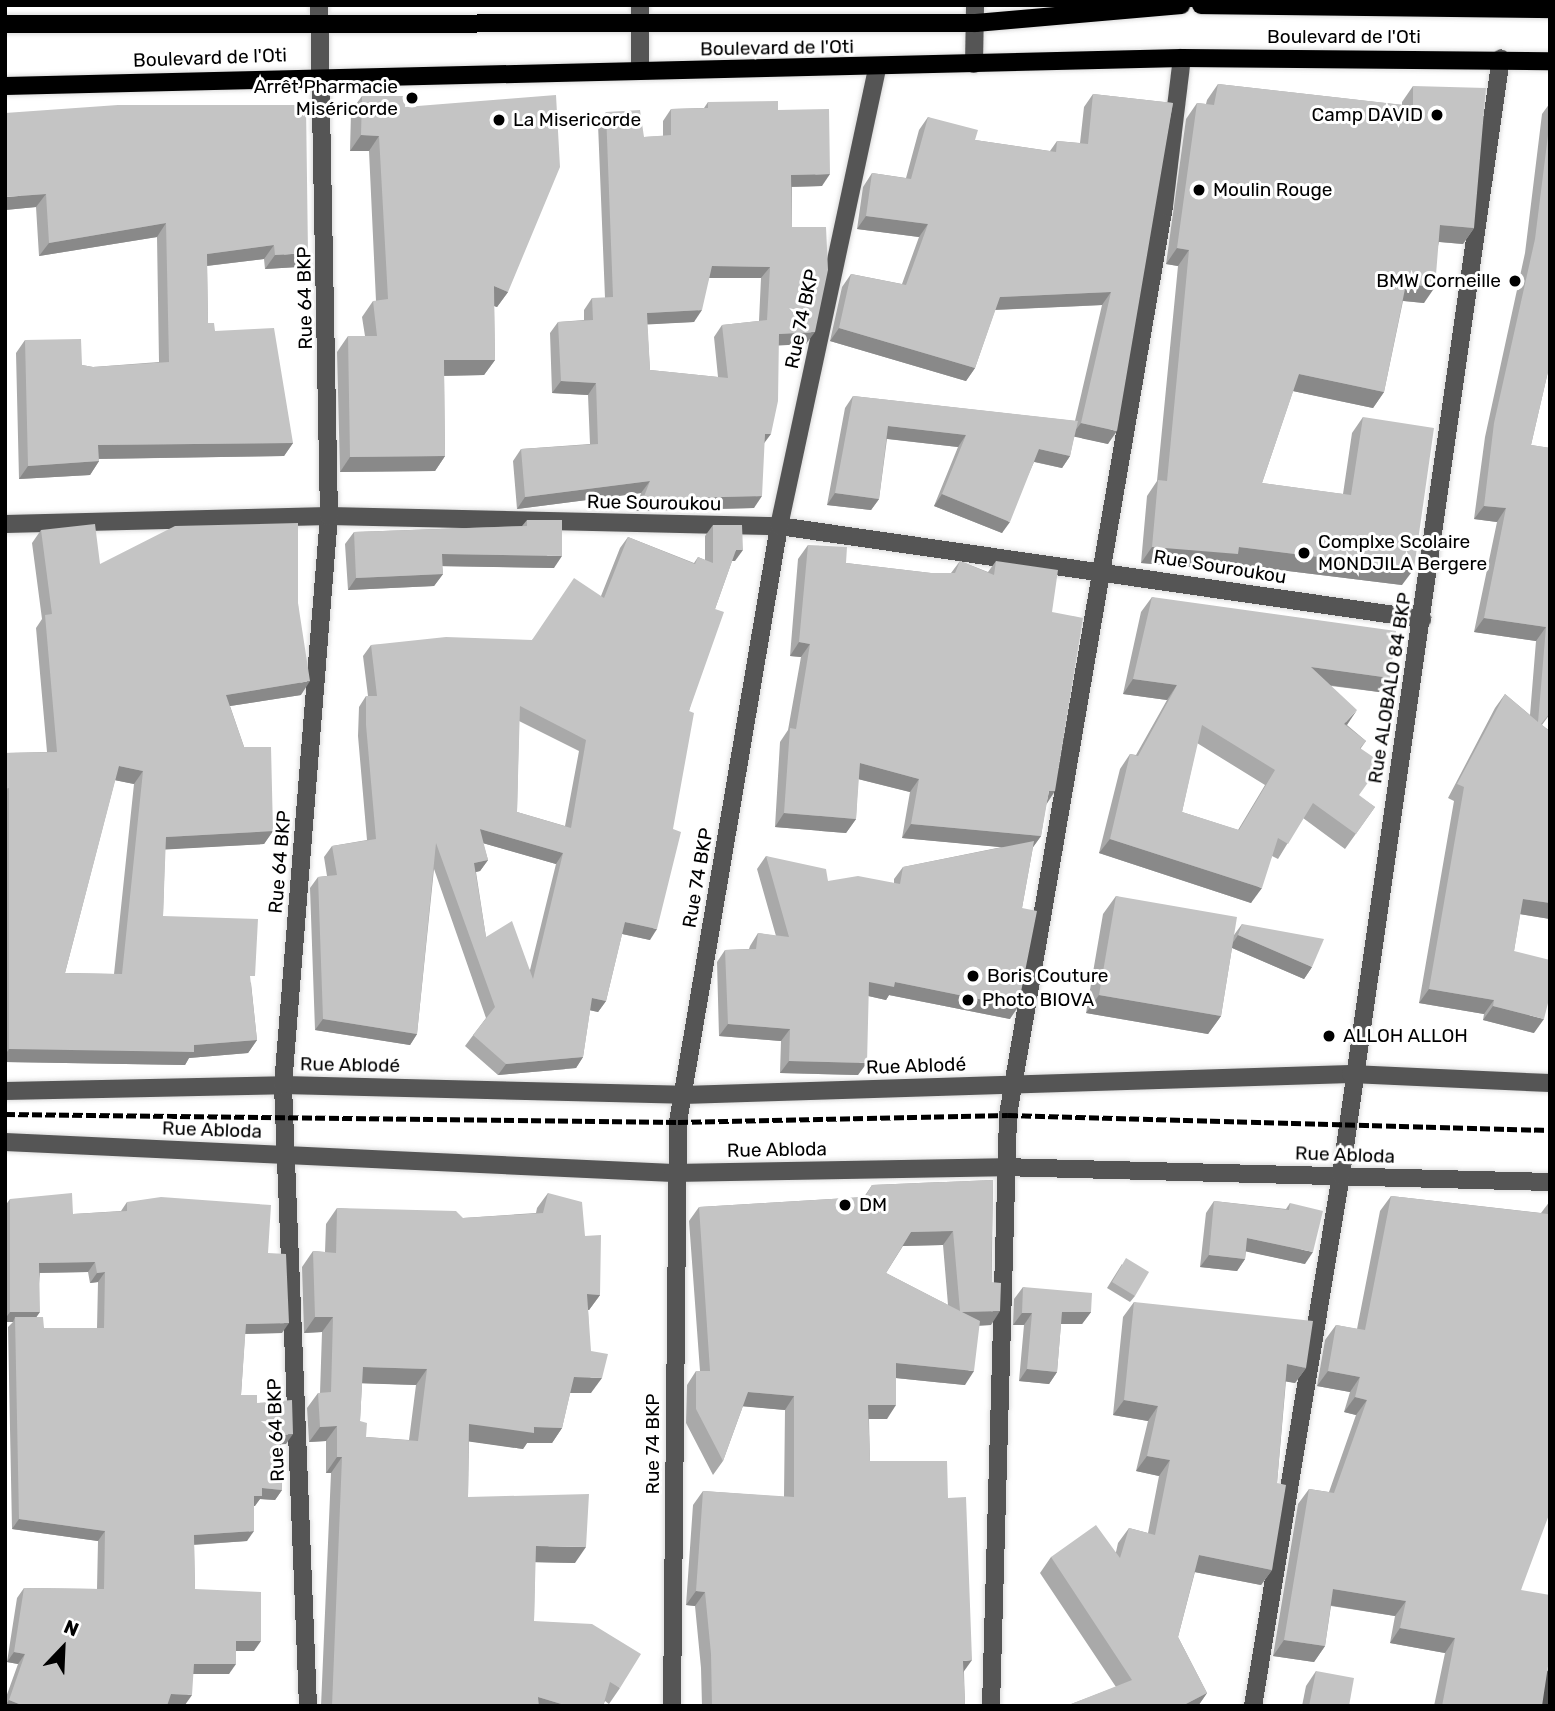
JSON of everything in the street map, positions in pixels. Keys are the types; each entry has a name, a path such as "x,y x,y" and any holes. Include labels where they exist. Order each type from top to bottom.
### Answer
{"main road":[{"name":"Boulevard de l'Oti","path":"5,24 319,13 975,14 1181,5"},
{"name":"Boulevard de l'Oti","path":"1201,5 1550,9"},
{"name":"Boulevard de l'Oti","path":"5,86 324,76 877,68 1182,58 1501,58 1550,61"}],"street":[{"name":"Rue 64 BKP","path":"308,1706 283,1085 329,516 324,76 319,13"},
{"path":"640,13 640,71"},
{"path":"974,64 975,14"},
{"path":"991,1706 1007,1226 1002,1167 1011,1084 1164,206 1182,58"},
{"name":"Rue ALOBALO 84 BKP","path":"1252,1706 1341,1175 1351,1074 1422,619 1501,58"},
{"name":"Rue 74 BKP","path":"672,1706 673,1173 683,1095 779,526 877,68"},
{"name":"Rue Souroukou","path":"5,524 329,516 779,526 1101,570 1422,619"},
{"name":"Rue Ablodé","path":"5,1091 283,1085 683,1095 1351,1074 1550,1083"},
{"name":"Rue Abloda","path":"5,1142 673,1173 1002,1167 1550,1182"},
{"path":"1545,1706 1550,1679"}],"building":[{"path":"1218,84 1413,106 1413,86 1486,88 1474,228 1440,225 1435,287 1406,284 1384,392 1299,374 1262,483 1351,495 1363,417 1434,428 1414,569 1239,547 1238,554 1152,547 1158,480 1167,481 1189,250 1177,248 1197,103 1214,105"},
{"path":"1093,94 1173,103 1117,431 1081,423 1111,292 1000,297 975,368 839,328 851,274 906,285 928,224 866,216 872,173 911,179 928,117 978,130 975,140 1056,152 1057,141 1088,144"},
{"path":"556,95 560,167 508,292 494,286 495,360 444,360 445,456 350,457 348,336 377,336 373,301 388,299 379,136 361,135 362,96 406,96 405,107"},
{"path":"778,101 778,110 829,109 830,174 791,175 792,227 826,227 828,270 815,332 779,334 778,401 771,434 765,434 762,496 643,499 650,481 525,497 521,449 598,444 596,383 561,381 558,322 593,320 592,298 613,297 606,112 640,110 644,137 671,135 671,109 708,108 708,102","holes":["712,266 770,267 767,320 722,325 728,378 650,370 647,313 702,310"]},
{"path":"118,105 306,105 308,253 275,255 274,245 207,254 208,323 214,323 215,331 274,328 293,443 98,445 99,461 28,466 25,340 81,339 82,365 93,367 169,362 166,223 49,243 46,194 5,197 5,113"},
{"path":"1550,119 1550,363 1531,445 1550,448 1550,713 1541,724 1550,732 1550,903 1523,899 1514,951 1550,960 1550,995 1544,1019 1493,1006 1494,1000 1429,989 1464,787 1457,784 1505,694 1538,722 1546,627 1484,618 1506,508 1484,506 1494,423 1535,239"},
{"path":"853,396 1078,421 1070,456 1039,449 1010,522 942,494 966,435 888,426 879,499 835,493"},
{"path":"527,520 562,520 562,556 442,554 443,574 356,578 354,532 527,526"},
{"path":"298,523 298,603 310,681 226,695 244,747 271,747 273,831 166,837 163,916 258,919 255,976 250,976 257,1040 194,1045 194,1052 9,1049 9,788 5,789 5,753 57,752 45,615 52,614 41,530 95,524 100,564 175,526","holes":["119,766 143,771 122,974 65,973"]},
{"path":"713,525 742,525 743,550 736,550 715,609 724,612 689,711 694,713 673,829 681,832 657,929 625,922 606,1001 592,998 583,1057 506,1064 473,1035 495,1007 436,843 417,1034 323,1019 318,877 337,875 332,846 376,839 366,725 366,696 377,696 371,645 446,637 532,640 574,578 604,598 628,537 695,564 698,557 713,563","holes":["520,706 586,740 571,828 517,812","480,829 563,853 533,979 512,921 486,937 474,863 488,860"]},
{"path":"808,545 847,547 846,563 931,573 955,573 960,561 994,575 996,561 1058,570 1052,612 1083,618 1055,791 1049,791 1041,836 911,824 919,779 860,763 856,819 784,813 790,728 796,729 810,644 799,642"},
{"path":"1152,597 1396,631 1390,678 1311,667 1357,710 1344,724 1366,741 1360,748 1382,763 1359,795 1375,807 1356,834 1313,803 1288,844 1278,838 1262,888 1110,839 1130,754 1138,756 1177,685 1133,679","holes":["1202,725 1275,770 1239,830 1182,812"]},
{"path":"1034,841 1022,908 1037,911 1018,1007 895,982 894,987 869,982 867,1063 789,1061 790,1029 728,1024 725,950 756,949 758,933 789,937 766,856 826,869 828,881 858,876 900,884 903,867"},
{"path":"1116,896 1237,917 1221,1016 1099,995"},
{"path":"1242,924 1324,939 1312,967 1238,935"},
{"path":"993,1180 991,1282 1001,1283 1000,1311 962,1312 980,1321 974,1371 896,1363 896,1405 868,1405 870,1461 947,1461 948,1498 966,1497 972,1660 963,1661 965,1706 712,1706 711,1654 705,1592 696,1591 703,1491 794,1497 794,1396 748,1392 723,1461 696,1409 696,1371 710,1371 699,1207 865,1197 872,1185","holes":["953,1231 960,1311 886,1273 911,1232"]},
{"path":"72,1193 73,1214 127,1211 127,1202 161,1197 271,1205 268,1253 286,1254 289,1323 246,1324 241,1395 257,1395 257,1403 292,1400 293,1434 280,1435 282,1490 262,1488 262,1496 254,1496 254,1531 194,1535 195,1589 261,1592 261,1641 236,1641 236,1664 194,1664 192,1695 171,1694 167,1706 24,1706 9,1700 25,1654 14,1652 24,1588 104,1589 105,1531 19,1519 15,1317 43,1317 44,1328 104,1328 105,1272 97,1273 95,1262 39,1263 40,1312 10,1312 10,1199"},
{"path":"548,1193 582,1202 585,1236 601,1235 600,1295 587,1294 591,1351 608,1354 602,1378 574,1377 562,1428 534,1427 534,1433 469,1424 468,1497 589,1494 586,1547 536,1546 534,1621 592,1624 641,1654 620,1688 610,1682 603,1706 568,1706 538,1697 539,1706 332,1706 342,1457 337,1457 337,1426 320,1427 318,1393 331,1392 333,1317 315,1317 313,1251 336,1253 337,1208 456,1211 463,1218 543,1213","holes":["363,1367 427,1369 418,1441 366,1437 367,1423 360,1421"]},
{"path":"1391,1196 1548,1214 1550,1201 1550,1512 1521,1590 1550,1595 1550,1653 1542,1706 1442,1706 1455,1638 1400,1628 1406,1601 1333,1589 1325,1646 1284,1640 1309,1489 1334,1493 1367,1400 1355,1397 1360,1377 1328,1371 1336,1325 1365,1330"},
{"path":"1214,1201 1289,1210 1290,1203 1323,1211 1313,1252 1247,1238 1245,1259 1209,1255"},
{"path":"1126,1258 1149,1272 1135,1296 1112,1282"},
{"path":"1023,1287 1092,1293 1091,1312 1062,1312 1057,1372 1027,1369 1032,1313 1022,1313"},
{"path":"1134,1302 1313,1321 1306,1368 1287,1364 1277,1483 1286,1485 1272,1570 1199,1555 1178,1637 1207,1693 1182,1706 1066,1706 1132,1680 1051,1557 1096,1525 1120,1558 1129,1528 1155,1535 1170,1460 1147,1456 1158,1406 1124,1400"},
{"path":"1316,1671 1354,1678 1349,1706 1309,1706"}],"railway":[{"path":"5,1114 678,1122 1008,1115 1550,1130"}],"place":[{"name":"Arrêt Pharmacie Miséricorde","path":"412,98"},
{"name":"Camp DAVID","path":"1437,115"},
{"name":"La Misericorde","path":"499,120"},
{"name":"Moulin Rouge","path":"1199,190"},
{"name":"BMW Corneille","path":"1515,281"},
{"name":"Complxe Scolaire MONDJILA Bergere","path":"1304,553"},
{"name":"Boris Couture","path":"973,976"},
{"name":"Photo BIOVA","path":"968,1000"},
{"name":"ALLOH ALLOH","path":"1329,1036"},
{"name":"DM","path":"845,1205"}]}
